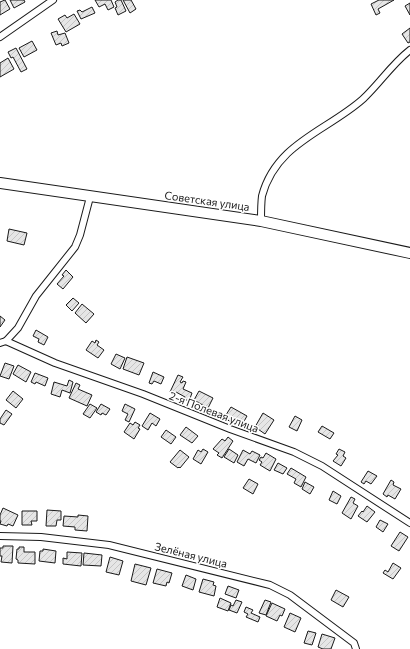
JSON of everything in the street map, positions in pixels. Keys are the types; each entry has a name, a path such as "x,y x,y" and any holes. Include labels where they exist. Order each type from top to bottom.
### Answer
{"main road":[{"name":"Советская улица","path":"0,183 260,221 410,252"}],"street":[{"path":"0,37 53,0"},
{"path":"260,221 262,197 268,180 276,166 297,144 364,98 402,56 410,50"},
{"path":"3,342 18,328 36,296 75,247 80,235 90,197"},
{"name":"2-я Полевая улица","path":"3,342 55,363 143,394 230,429 294,452 322,466 410,523"},
{"name":"Зелёная улица","path":"0,536 41,538 109,545 270,585 290,595 354,643 356,649"}],"building":[{"path":"5,0 10,9 0,15 0,2"},
{"path":"10,0 24,0 25,2 14,8"},
{"path":"95,0 111,0 114,7 108,10 105,4 99,7"},
{"path":"121,0 126,11 118,15 115,8 117,7 115,2"},
{"path":"123,0 131,0 136,9 130,13"},
{"path":"379,0 394,0 378,9 380,13 376,15 371,4"},
{"path":"410,3 410,15 405,6"},
{"path":"92,7 95,13 81,19 77,11 80,10 82,12"},
{"path":"74,14 80,24 66,32 58,19 65,15 67,18"},
{"path":"410,28 410,42 408,43 402,34"},
{"path":"57,31 58,35 65,33 69,43 62,46 61,43 56,45 51,33"},
{"path":"32,41 37,50 24,57 19,48"},
{"path":"16,48 27,69 21,72 13,57 11,58 8,52"},
{"path":"8,58 14,69 0,77 0,63"},
{"path":"9,229 27,233 24,245 7,241"},
{"path":"66,270 73,277 63,289 57,284 64,276 62,275"},
{"path":"73,298 79,303 72,311 66,305"},
{"path":"82,304 94,314 86,323 75,313"},
{"path":"0,316 5,320 0,327"},
{"path":"36,330 48,337 44,345 38,342 39,339 33,336"},
{"path":"96,340 99,342 97,345 104,350 98,358 86,350 92,341 95,343"},
{"path":"116,354 125,358 120,369 111,364"},
{"path":"127,357 144,363 139,375 123,369"},
{"path":"5,363 14,366 9,379 0,376"},
{"path":"18,365 31,372 26,382 13,374"},
{"path":"153,372 164,377 161,384 154,381 152,384 149,383"},
{"path":"35,373 48,378 45,386 36,382 35,384 31,382"},
{"path":"178,375 183,377 180,382 186,382 183,389 192,393 189,401 184,399 185,397 176,392 174,395 170,392"},
{"path":"69,380 73,382 70,393 62,390 60,397 51,394 54,382 67,386"},
{"path":"76,383 80,385 78,389 92,395 87,406 69,398"},
{"path":"13,391 23,399 16,408 6,400"},
{"path":"199,391 213,398 208,408 194,400"},
{"path":"90,404 97,408 90,418 83,414"},
{"path":"101,404 110,409 106,415 102,413 101,415 96,412"},
{"path":"125,404 135,409 129,422 125,420 128,414 122,411"},
{"path":"231,407 247,416 242,425 235,419 233,423 224,418"},
{"path":"6,410 12,414 4,425 0,423 0,419"},
{"path":"150,413 160,419 156,426 152,423 148,430 142,426"},
{"path":"263,413 274,420 265,434 255,427"},
{"path":"295,416 302,420 297,431 289,427"},
{"path":"135,422 140,425 138,428 140,429 134,439 124,432 130,423 133,425"},
{"path":"322,426 334,433 330,439 318,432"},
{"path":"186,427 198,436 192,443 180,435"},
{"path":"166,430 176,437 171,444 161,437"},
{"path":"228,437 233,441 222,458 217,455 219,453 213,449 222,439 225,441"},
{"path":"203,449 208,452 201,464 193,459 198,450 201,452"},
{"path":"229,449 238,455 234,463 224,457"},
{"path":"339,449 345,452 343,456 346,458 341,466 333,461 338,455 336,454"},
{"path":"180,450 189,457 180,468 178,468 170,462"},
{"path":"243,450 250,454 252,451 260,455 256,463 248,459 244,466 237,462"},
{"path":"266,453 276,459 270,471 260,465 262,462 259,460 261,457 263,458"},
{"path":"278,463 287,468 283,474 274,470"},
{"path":"291,468 306,477 301,487 294,483 296,479 287,474"},
{"path":"368,471 377,476 371,484 366,481 364,484 361,482"},
{"path":"249,479 258,484 253,494 243,488"},
{"path":"391,480 394,482 393,485 401,489 395,499 388,495 387,497 383,494"},
{"path":"305,482 314,487 310,494 302,489"},
{"path":"333,491 341,496 337,504 329,500"},
{"path":"351,497 355,499 353,503 358,506 351,519 342,513"},
{"path":"367,506 375,512 367,522 358,516"},
{"path":"3,508 18,515 13,526 8,524 7,526 0,524 0,515"},
{"path":"47,510 61,511 61,520 57,520 56,526 46,526"},
{"path":"22,511 37,511 37,521 31,521 32,525 22,525"},
{"path":"78,515 88,516 87,531 75,530 75,527 63,526 64,516 78,517"},
{"path":"380,520 388,524 383,532 376,527"},
{"path":"400,532 408,537 399,551 391,546"},
{"path":"3,546 13,546 12,563 1,562 2,556 0,556 0,548 3,548"},
{"path":"19,547 24,547 24,552 35,552 35,564 18,563 18,560 16,559 17,549 19,549"},
{"path":"43,549 56,551 55,563 39,561 40,551 43,551"},
{"path":"67,552 82,553 81,566 63,564 63,558 67,559"},
{"path":"84,553 102,555 101,566 83,565"},
{"path":"110,557 123,561 119,575 106,572"},
{"path":"393,563 401,568 393,579 383,573 385,570 388,572"},
{"path":"135,564 151,568 146,585 131,581"},
{"path":"157,569 172,573 169,583 167,582 166,586 153,583"},
{"path":"186,575 196,579 193,590 182,586"},
{"path":"203,579 214,582 213,585 216,586 214,596 199,592"},
{"path":"228,586 239,590 236,598 225,594"},
{"path":"336,590 349,597 343,607 331,600"},
{"path":"220,598 231,603 228,611 217,607"},
{"path":"236,600 242,602 237,613 229,610 231,605 233,606"},
{"path":"265,600 271,602 266,615 259,613"},
{"path":"272,603 285,609 282,616 280,615 277,621 266,616"},
{"path":"246,607 253,610 251,613 260,617 258,622 246,617 248,614 244,612"},
{"path":"290,613 301,618 295,632 284,627"},
{"path":"308,631 316,633 312,645 304,643"},
{"path":"322,634 335,638 331,649 323,649 318,647"}]}
